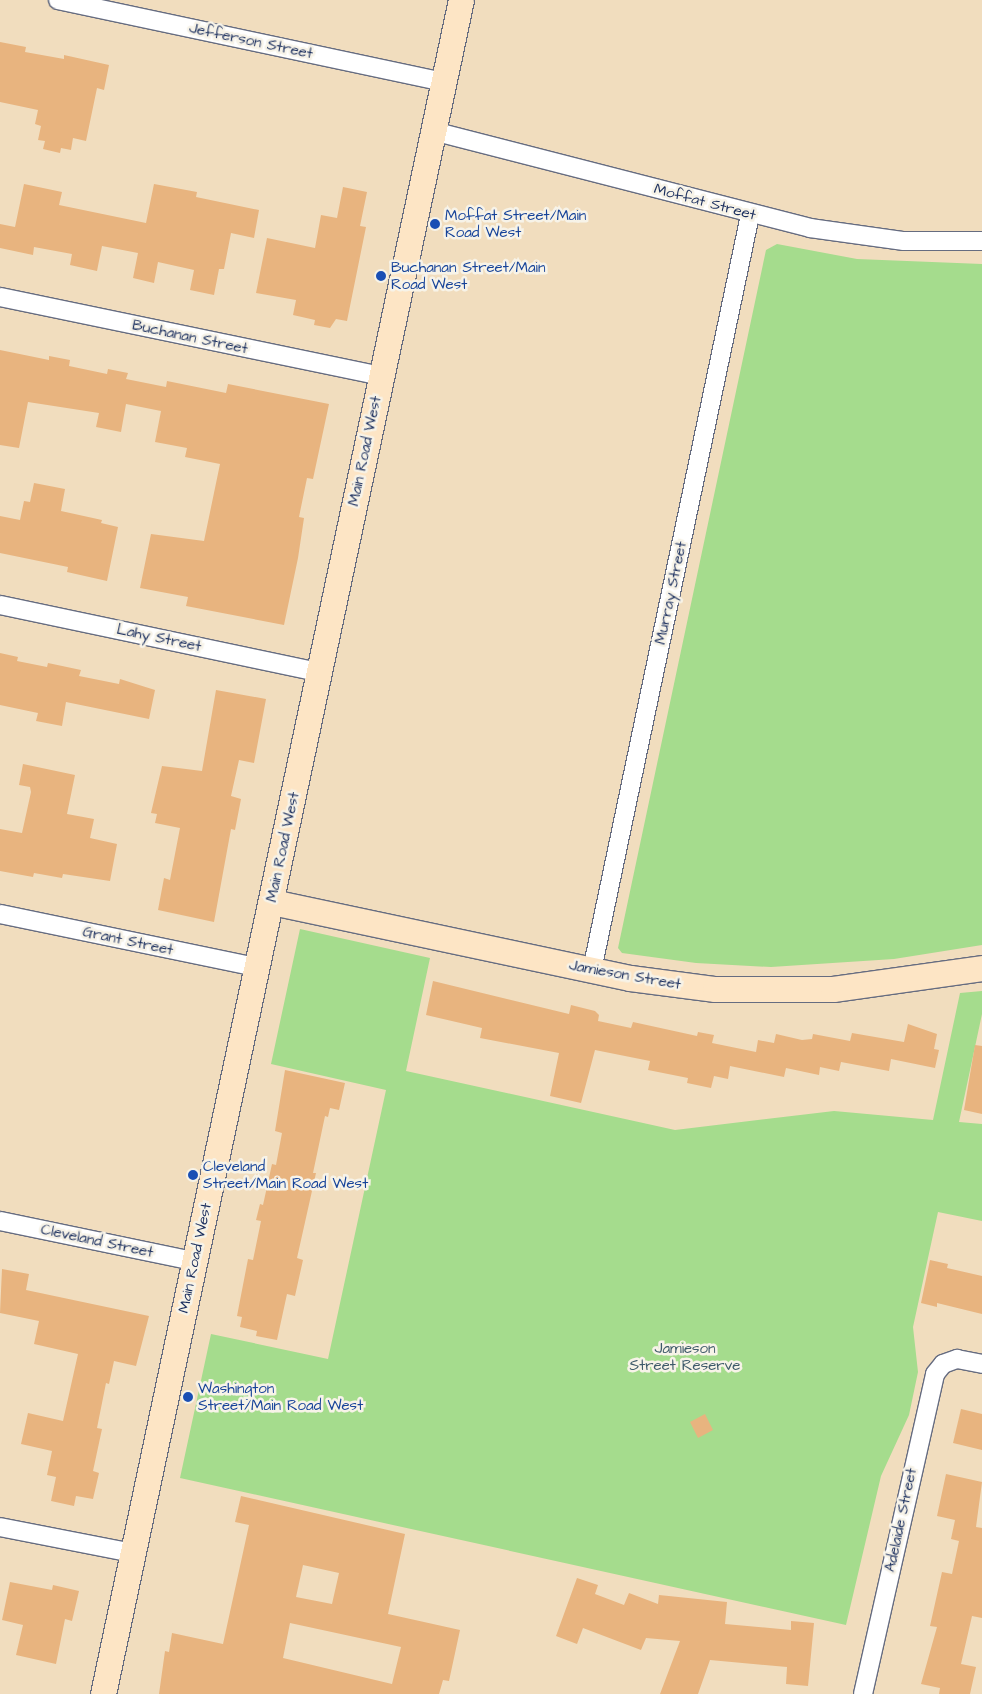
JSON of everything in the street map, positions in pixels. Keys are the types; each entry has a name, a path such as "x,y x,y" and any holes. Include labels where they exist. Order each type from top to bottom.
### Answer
{"main road":[{"name":"Main Road West","path":"104,1694 461,0"},
{"name":"Jamieson Street","path":"272,902 592,970 672,985 762,991 850,987 982,968"}],"street":[{"name":"Jefferson Street","path":"58,0 444,82"},
{"name":"Moffat Street","path":"433,131 750,215 858,236 904,241 982,241"},
{"name":"Murray Street","path":"592,970 750,215"},
{"name":"Buchanan Street","path":"0,297 381,376"},
{"name":"Lahy Street","path":"0,605 318,672"},
{"name":"Grant Street","path":"0,914 256,967"},
{"name":"Cleveland Street","path":"0,1221 194,1261"},
{"name":"Adelaide Street","path":"863,1694 933,1380 943,1364 957,1359 982,1364"},
{"path":"0,1527 133,1553"}],"green space":[{"path":"777,244 857,259 982,264 982,945 894,959 771,967 696,963 622,953 618,948 766,250"},
{"name":"Jamieson Street Reserve","path":"300,929 430,958 406,1071 675,1130 834,1111 933,1120 960,993 982,991 982,1014 959,1122 982,1124 982,1221 938,1212 913,1327 918,1372 909,1415 881,1476 846,1625 180,1478 211,1334 328,1359 386,1090 271,1064"}],"building":[{"path":"0,42 26,47 25,52 64,59 64,55 109,65 104,90 97,88 86,141 73,138 71,150 61,148 60,153 43,149 45,141 38,140 41,126 35,124 38,110 0,102"},
{"path":"24,184 62,192 59,205 146,223 154,184 197,192 196,197 259,210 254,238 231,233 224,269 219,269 214,295 190,290 194,270 158,262 154,283 133,278 138,253 102,246 97,271 70,265 72,254 34,247 33,255 0,248 0,224 15,227"},
{"path":"343,187 367,192 360,226 366,227 347,321 336,319 330,328 314,325 315,320 293,315 296,300 256,293 267,238 315,248 321,215 337,218"},
{"path":"0,350 49,360 49,356 70,360 69,366 107,374 108,369 128,373 126,379 166,387 167,381 226,393 228,384 329,404 313,479 307,478 299,517 304,518 284,625 186,606 188,597 140,588 151,534 204,541 220,464 185,457 187,448 155,442 161,411 126,404 121,432 96,427 99,413 28,402 19,448 0,445"},
{"path":"34,483 65,489 61,511 102,520 101,523 118,527 107,581 67,572 68,567 0,553 0,516 20,520 24,501 30,502"},
{"path":"0,653 18,657 17,661 47,667 48,663 81,670 79,676 119,684 120,679 155,690 149,719 66,702 62,726 36,721 38,713 0,705"},
{"path":"216,690 266,699 254,763 239,760 231,796 241,799 235,830 231,829 214,922 158,910 164,878 170,880 180,828 155,823 157,814 151,813 162,766 202,771"},
{"path":"23,764 75,775 67,814 94,819 90,838 117,844 110,881 63,874 62,878 34,873 33,877 0,871 0,829 22,833 31,792 30,787 19,785"},
{"path":"433,981 569,1014 571,1005 595,1011 599,1015 598,1021 631,1028 633,1022 697,1036 698,1032 714,1035 712,1043 756,1052 758,1040 774,1043 776,1034 802,1040 812,1039 813,1034 850,1041 852,1033 904,1042 908,1024 937,1034 934,1049 939,1050 935,1068 891,1059 889,1071 841,1062 839,1071 820,1067 819,1075 786,1068 784,1077 730,1066 728,1079 714,1076 711,1088 687,1083 688,1078 648,1070 650,1061 595,1050 581,1103 550,1096 559,1053 480,1038 482,1028 426,1015"},
{"path":"975,1045 982,1046 982,1114 964,1110"},
{"path":"285,1070 345,1083 339,1110 330,1108 328,1117 325,1116 313,1173 316,1173 297,1258 303,1260 295,1296 287,1294 277,1340 256,1336 257,1331 240,1327 242,1317 237,1316 248,1259 253,1260 261,1221 256,1220 260,1204 263,1205 272,1164 276,1165 282,1133 275,1131"},
{"path":"930,1260 948,1264 947,1268 982,1276 982,1314 937,1303 937,1307 921,1303"},
{"path":"2,1269 29,1274 26,1290 149,1316 136,1366 114,1361 109,1384 106,1383 97,1428 102,1429 93,1471 99,1473 93,1499 76,1496 74,1506 51,1501 56,1477 47,1475 52,1451 21,1444 28,1413 63,1421 78,1354 34,1344 39,1321 0,1313"},
{"path":"961,1409 982,1414 982,1450 953,1443"},
{"path":"705,1414 713,1430 698,1438 690,1422"},
{"path":"946,1474 982,1482 976,1527 982,1528 982,1618 972,1616 961,1664 976,1667 970,1694 939,1694 940,1688 921,1684 937,1627 930,1626 942,1572 952,1574 959,1541 951,1539 955,1520 937,1516"},
{"path":"241,1496 405,1534 388,1614 460,1630 449,1681 443,1680 439,1694 159,1694 165,1651 169,1652 172,1633 223,1644 249,1525 235,1522","holes":["303,1565 339,1573 332,1604 296,1597","290,1623 401,1647 392,1684 283,1658"]},
{"path":"577,1578 598,1585 595,1594 624,1605 629,1593 658,1604 659,1595 727,1602 725,1624 791,1630 791,1621 814,1623 808,1686 786,1684 787,1667 710,1660 698,1694 660,1694 680,1641 646,1638 641,1650 583,1628 577,1644 556,1636"},
{"path":"10,1582 52,1590 53,1585 79,1591 72,1621 65,1619 56,1664 16,1655 23,1625 2,1620"}],"place":[{"name":"Moffat Street/Main Road West","path":"435,224"},
{"name":"Buchanan Street/Main Road West","path":"381,276"},
{"name":"Cleveland Street/Main Road West","path":"193,1175"},
{"name":"Washington Street/Main Road West","path":"188,1397"}]}
